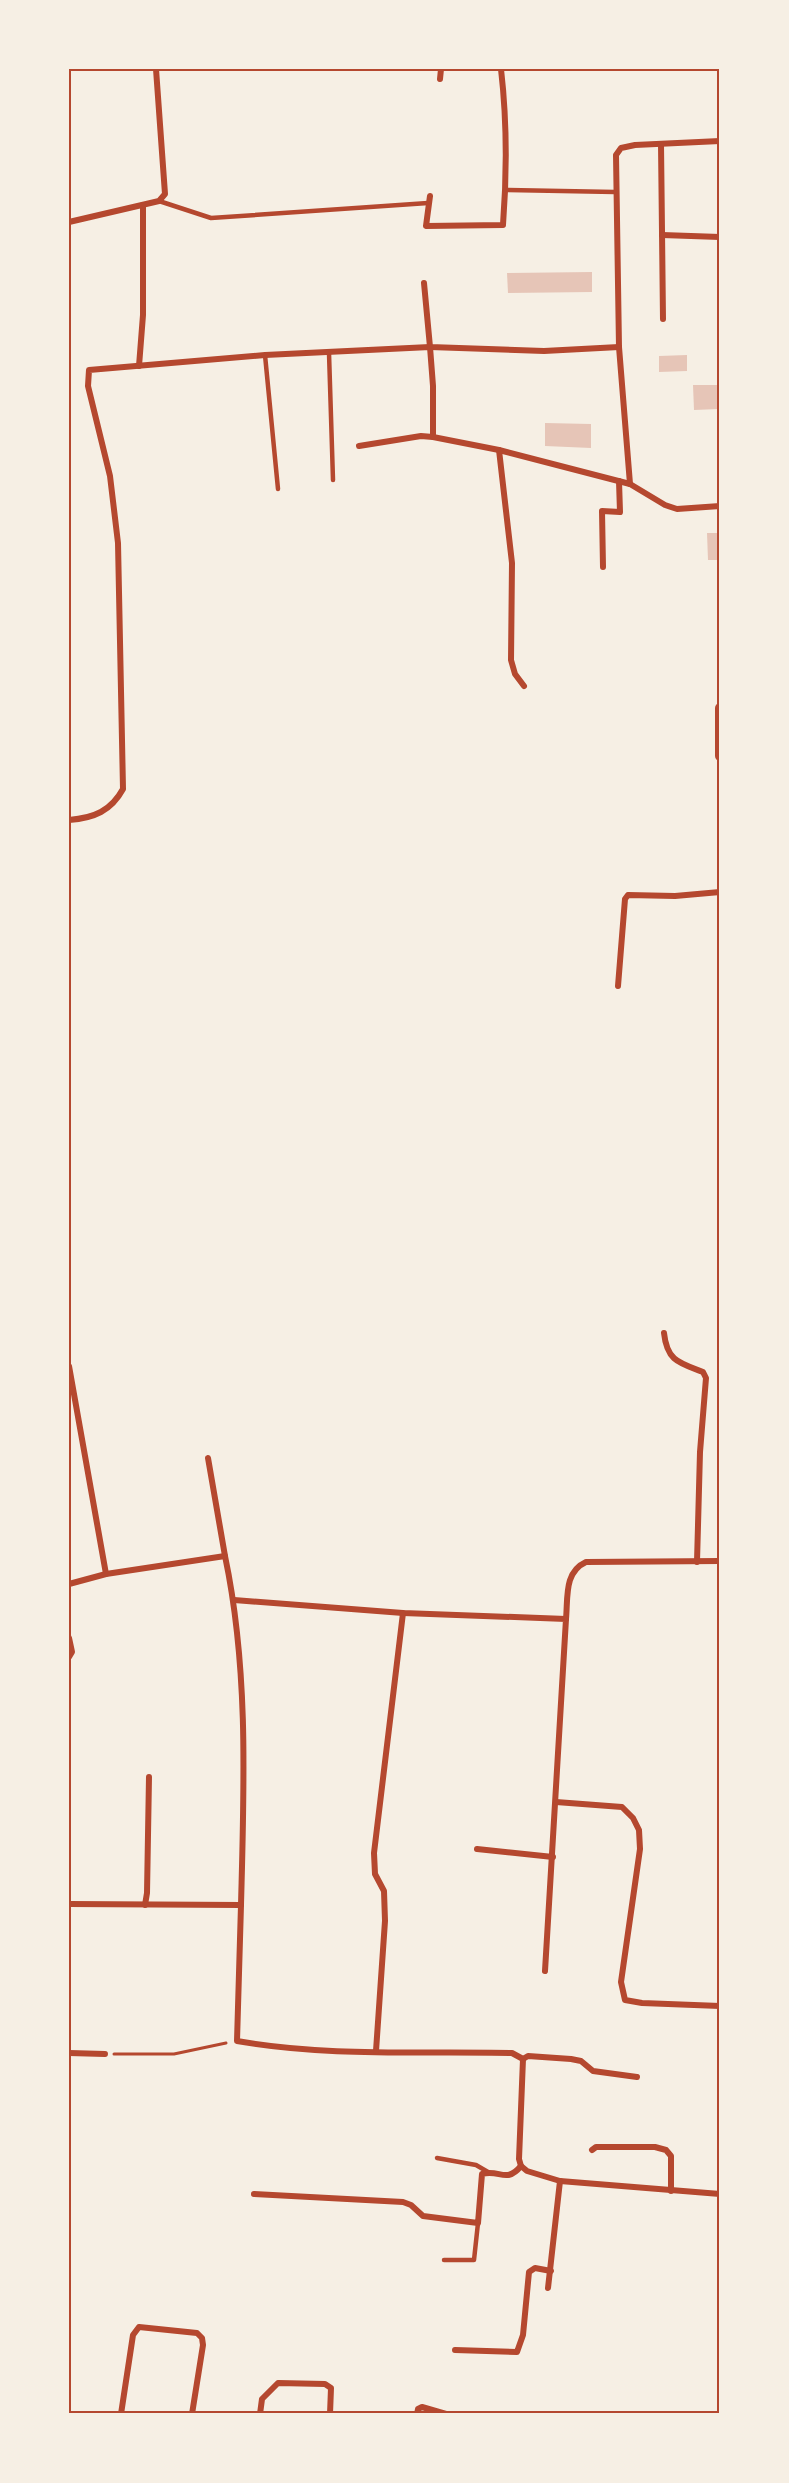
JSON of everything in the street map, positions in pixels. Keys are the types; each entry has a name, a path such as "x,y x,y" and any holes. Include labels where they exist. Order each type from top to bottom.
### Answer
{"street":[{"path":"69,222 159,201 165,194 156,69"},
{"path":"441,69 441,79"},
{"path":"429,196 426,226 503,225 506,190 505,105 501,69"},
{"path":"630,484 619,346 616,155 621,148 720,141"},
{"path":"661,144 663,319"},
{"path":"140,366 143,315 143,205"},
{"path":"662,235 720,237"},
{"path":"424,283 433,386 433,437"},
{"path":"69,820 96,815 115,804 123,789 118,543 110,476 88,386 89,369 265,355 430,347 543,351 619,346"},
{"path":"359,446 421,436 433,437 500,450 630,484 665,506 677,509 720,506"},
{"path":"500,450 512,563 511,660 515,674 524,686"},
{"path":"603,567 602,511 620,512 619,481"},
{"path":"720,708 720,756"},
{"path":"618,986 625,899 628,895 675,896 720,892"},
{"path":"664,1333 665,1344 671,1358 703,1372 706,1378 700,1452 697,1562"},
{"path":"69,1366 106,1574"},
{"path":"208,1458 234,1600 238,1636 244,1779 237,2041 317,2050 512,2053 523,2059"},
{"path":"69,1584 106,1574 225,1556"},
{"path":"545,1971 566,1618 571,1574 575,1567 586,1562 720,1562"},
{"path":"234,1600 403,1613 566,1618"},
{"path":"376,2051 385,1921 384,1891 375,1874 374,1853 403,1613"},
{"path":"69,1638 72,1652 69,1657"},
{"path":"145,1905 149,1777"},
{"path":"556,1802 622,1807 633,1818 639,1830 640,1849 621,1982 625,2000 642,2003 720,2006"},
{"path":"477,1849 553,1857"},
{"path":"69,1904 241,1905"},
{"path":"69,2053 105,2054"},
{"path":"523,2059 528,2056 571,2059 581,2061 593,2071 637,2077"},
{"path":"254,2194 403,2202 411,2205 423,2216 478,2223 482,2174 488,2172 507,2176 515,2173 521,2166 519,2141 523,2059"},
{"path":"592,2150 596,2147 655,2146 666,2150 671,2156 671,2191"},
{"path":"521,2166 527,2171 560,2181 720,2194"},
{"path":"548,2289 560,2181"},
{"path":"455,2349 517,2352 523,2335 529,2272 535,2268 551,2271"},
{"path":"121,2414 133,2335 139,2327 197,2333 202,2338 203,2345 192,2414"},
{"path":"260,2414 262,2399 278,2384 325,2384 331,2388 330,2414"},
{"path":"417,2414 418,2409 422,2407 446,2414"}],"lane":[{"path":"506,190 615,192"},
{"path":"159,201 210,218 428,203"},
{"path":"329,353 333,480"},
{"path":"265,355 278,489"},
{"path":"437,2158 476,2165 488,2172"},
{"path":"444,2260 474,2260 478,2223"}],"path":[{"path":"105,2054 174,2054 237,2041"}],"building":[{"path":"592,272 592,292 508,293 507,273"},
{"path":"687,355 687,371 659,372 659,356"},
{"path":"693,385 718,385 719,409 694,410"},
{"path":"545,423 591,424 591,448 545,446"},
{"path":"707,533 720,533 720,560 708,560"}]}
